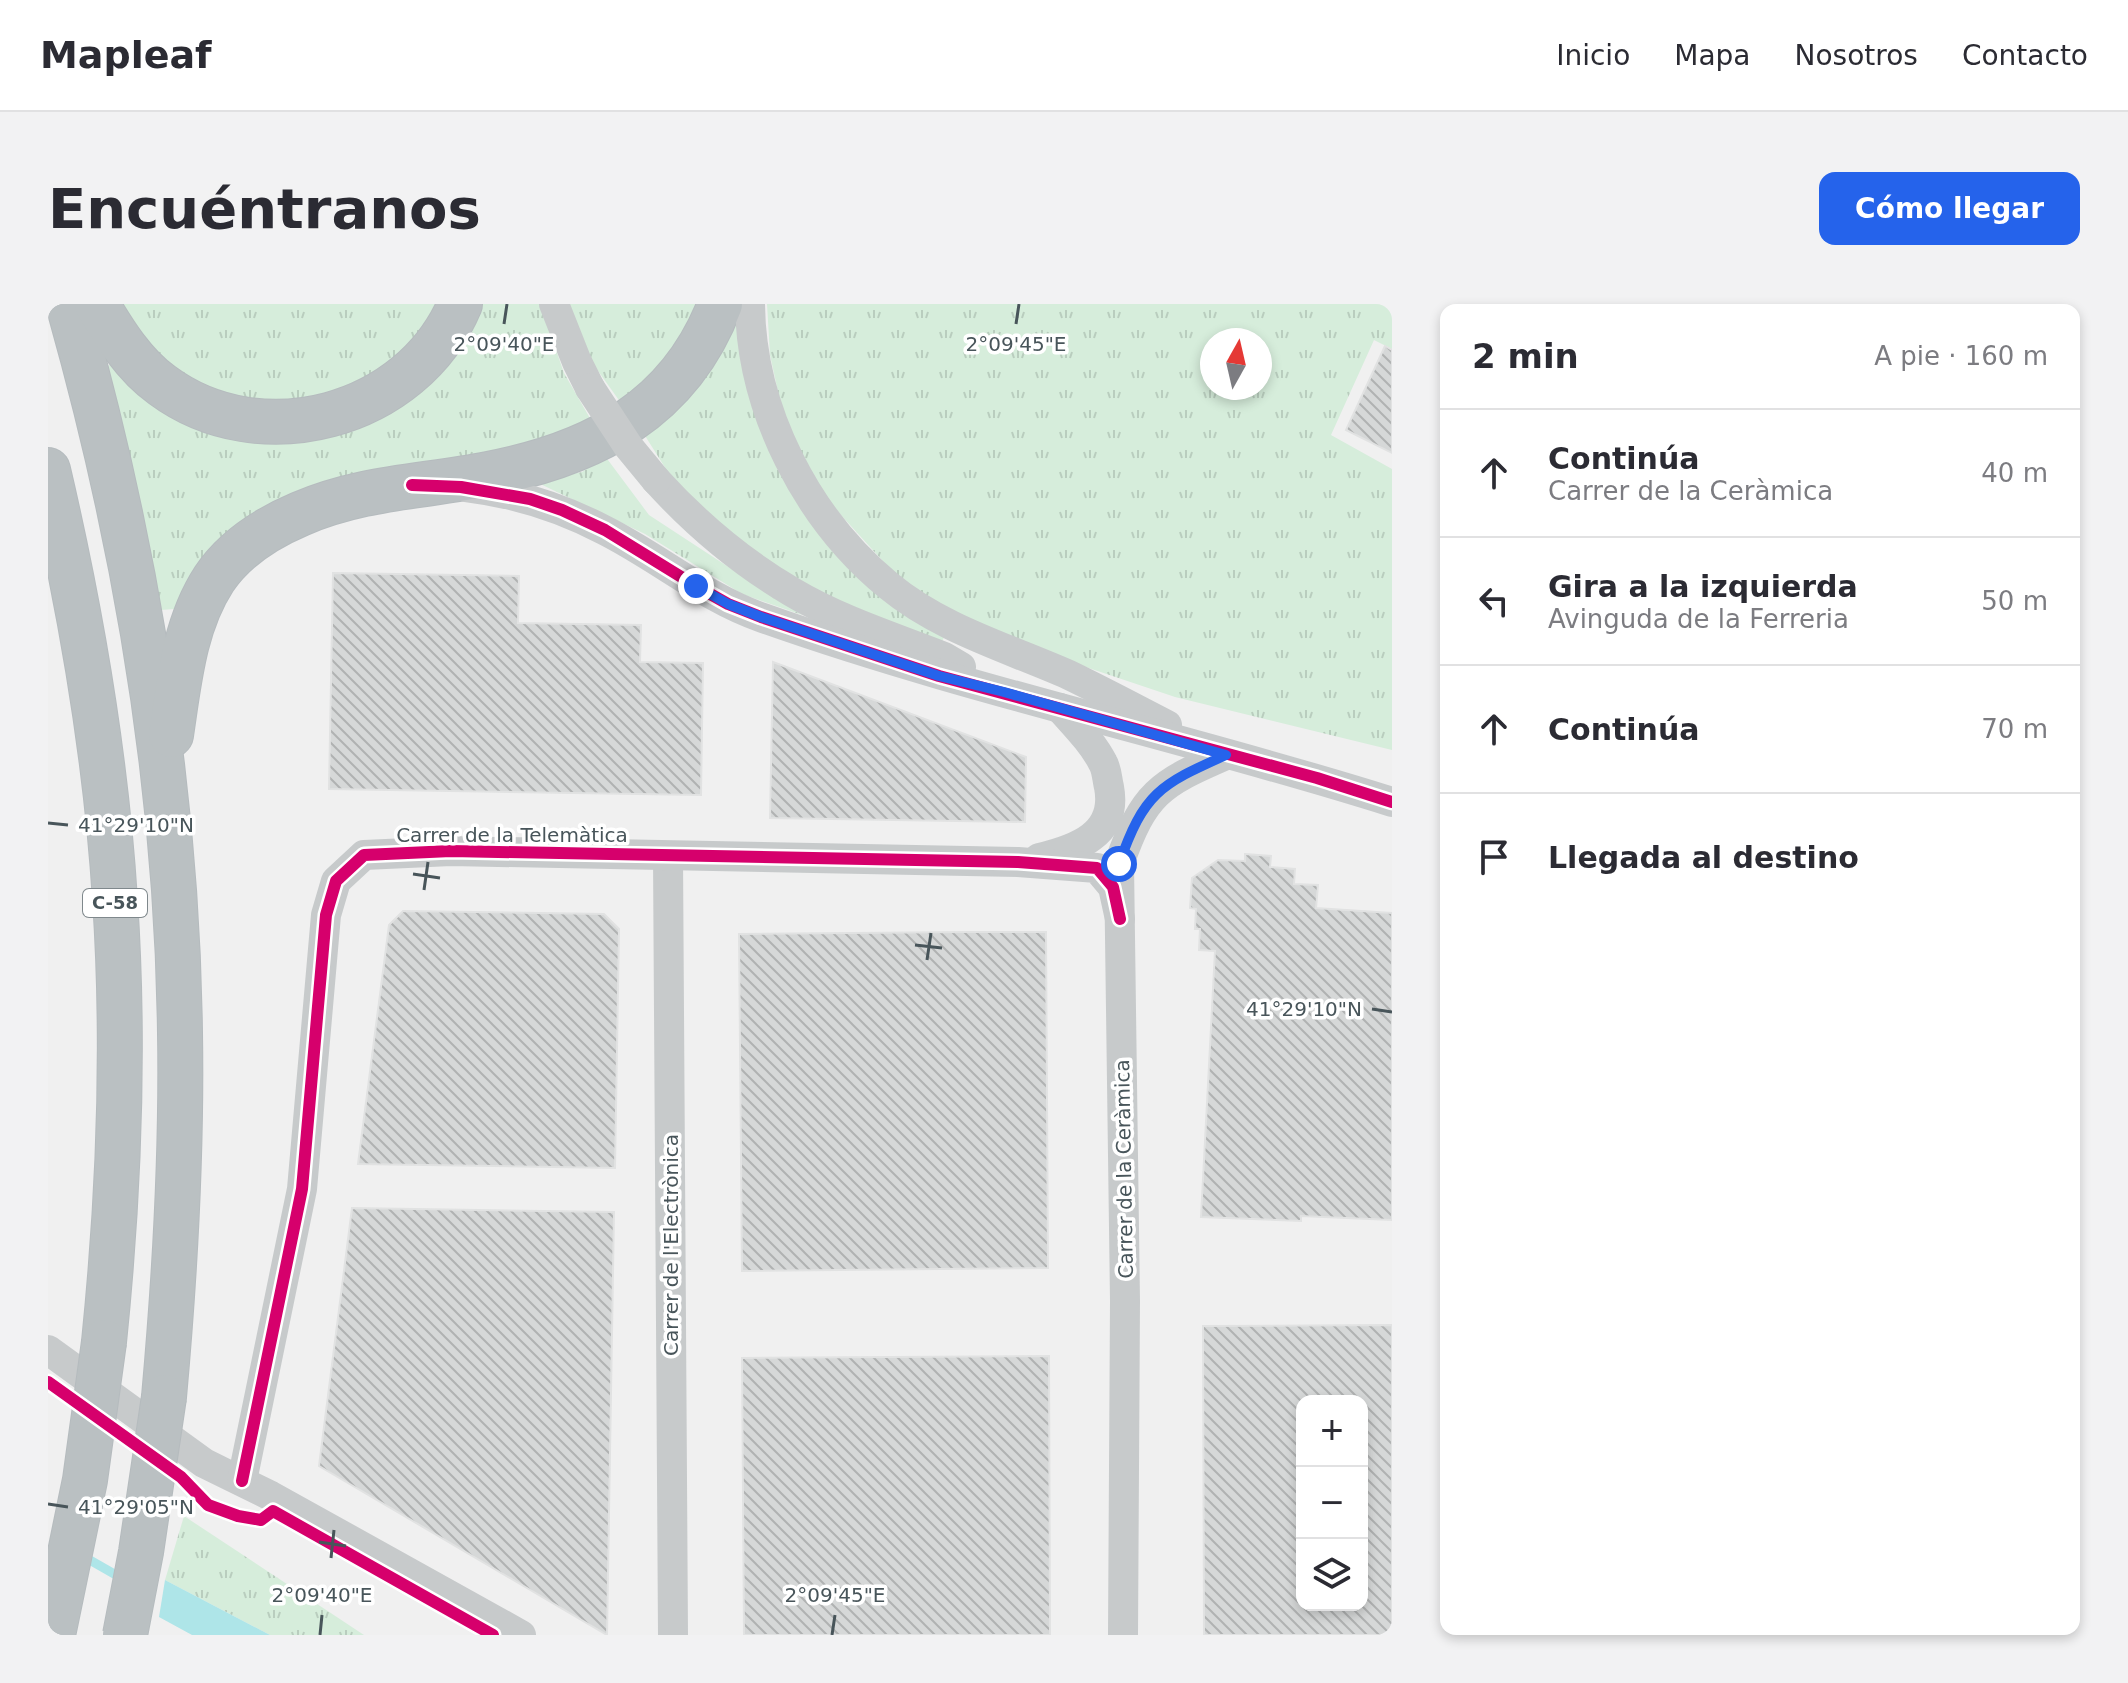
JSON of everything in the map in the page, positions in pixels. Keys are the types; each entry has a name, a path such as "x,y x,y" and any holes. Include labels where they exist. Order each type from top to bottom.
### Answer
{"highway":[{"path":"68,304 95,405 122,528 151,685 177,955 181,1113 178,1232 164,1397 125,1635"},
{"path":"97,304 123,344 161,385 208,411 259,422 287,423 344,412 397,384 421,363 442,337 460,304"},
{"path":"163,785 191,628 215,577 232,557 280,522 342,497 526,465 560,456 610,433 634,420 676,380 710,330 720,304"},
{"name":"C-58","path":"48,470 63,534 101,751 115,899 120,1116 113,1261 104,1342 85,1480 53,1635"}],"street":[{"path":"554,304 571,350 590,388 628,446 683,509 717,539 793,593 830,612 944,657 1004,692"},
{"path":"750,304 752,342 767,407 795,471 833,528 890,587 973,637 1068,675 1226,755"},
{"path":"412,485 494,491 562,510 605,530 696,586 750,613 939,676 1317,778 1392,802"},
{"path":"1018,862 1066,852 1087,841 1103,827 1111,801 1105,765 1060,708"},
{"name":"Carrer de la Ceràmica","path":"1123,1635 1125,1301 1119,864 1132,829 1161,789 1179,776 1226,755"},
{"name":"Carrer de la Telemàtica","path":"242,1481 302,1189 326,915 336,881 364,855 451,851 1018,862"},
{"name":"Carrer de l'Electrònica","path":"668,856 673,1635"},
{"path":"1018,862 1097,868 1113,887 1120,919"},
{"path":"48,1350 204,1463 521,1635"}],"green space":[{"path":"120,304 443,304 390,366 329,401 237,403 161,361"},
{"path":"474,304 540,304 564,373 595,427 446,464 182,594 174,609 161,610 108,366 115,361 312,433"},
{"path":"565,304 706,304 626,410 588,357"},
{"path":"767,304 1392,304 1392,349 1374,340 1331,435 1392,469 1392,750 1175,697 1038,651 976,625 901,581 830,503 807,465 782,410 770,355"},
{"path":"730,323 739,325 773,455 944,637 941,645 817,594 727,534 671,477 642,431"},
{"path":"605,456 649,515 802,615 742,594 645,534 534,481 582,472"},
{"path":"184,1516 364,1635 270,1635 165,1580"}],"water":[{"path":"165,1580 270,1635 192,1635 159,1617"}],"building":[{"path":"1385,346 1392,350 1392,453 1346,430"},
{"path":"333,573 519,576 518,623 641,625 640,662 703,663 701,795 329,789"},
{"path":"773,662 1026,757 1025,822 770,818"},
{"path":"1245,854 1271,856 1270,867 1295,869 1294,884 1318,885 1316,908 1392,913 1392,1220 1301,1216 1301,1221 1201,1217 1215,951 1199,950 1200,929 1195,929 1196,909 1190,908 1192,878 1218,860 1245,861"},
{"path":"403,911 604,914 619,929 615,1168 358,1164 389,925"},
{"path":"1046,932 1048,1268 742,1271 739,934"},
{"path":"352,1208 614,1212 607,1635 319,1466"},
{"path":"1392,1325 1392,1635 1204,1635 1203,1326"},
{"path":"1049,1356 1050,1635 744,1635 742,1358"}],"waterway":[{"path":"81,1555 123,1579"}],"cycle path":[{"path":"412,485 461,487 530,499 605,530 728,604 761,617 939,676 1317,778 1392,802"},
{"path":"242,1481 302,1189 326,915 336,881 364,855 451,851 1018,862 1097,868 1113,887 1120,919"},
{"path":"48,1382 181,1477 208,1505 238,1516 261,1520 273,1511 493,1635"}],"route":[{"path":"696,586 728,604 761,617 939,676 1226,755 1179,776 1161,789 1132,829 1119,864"}]}
